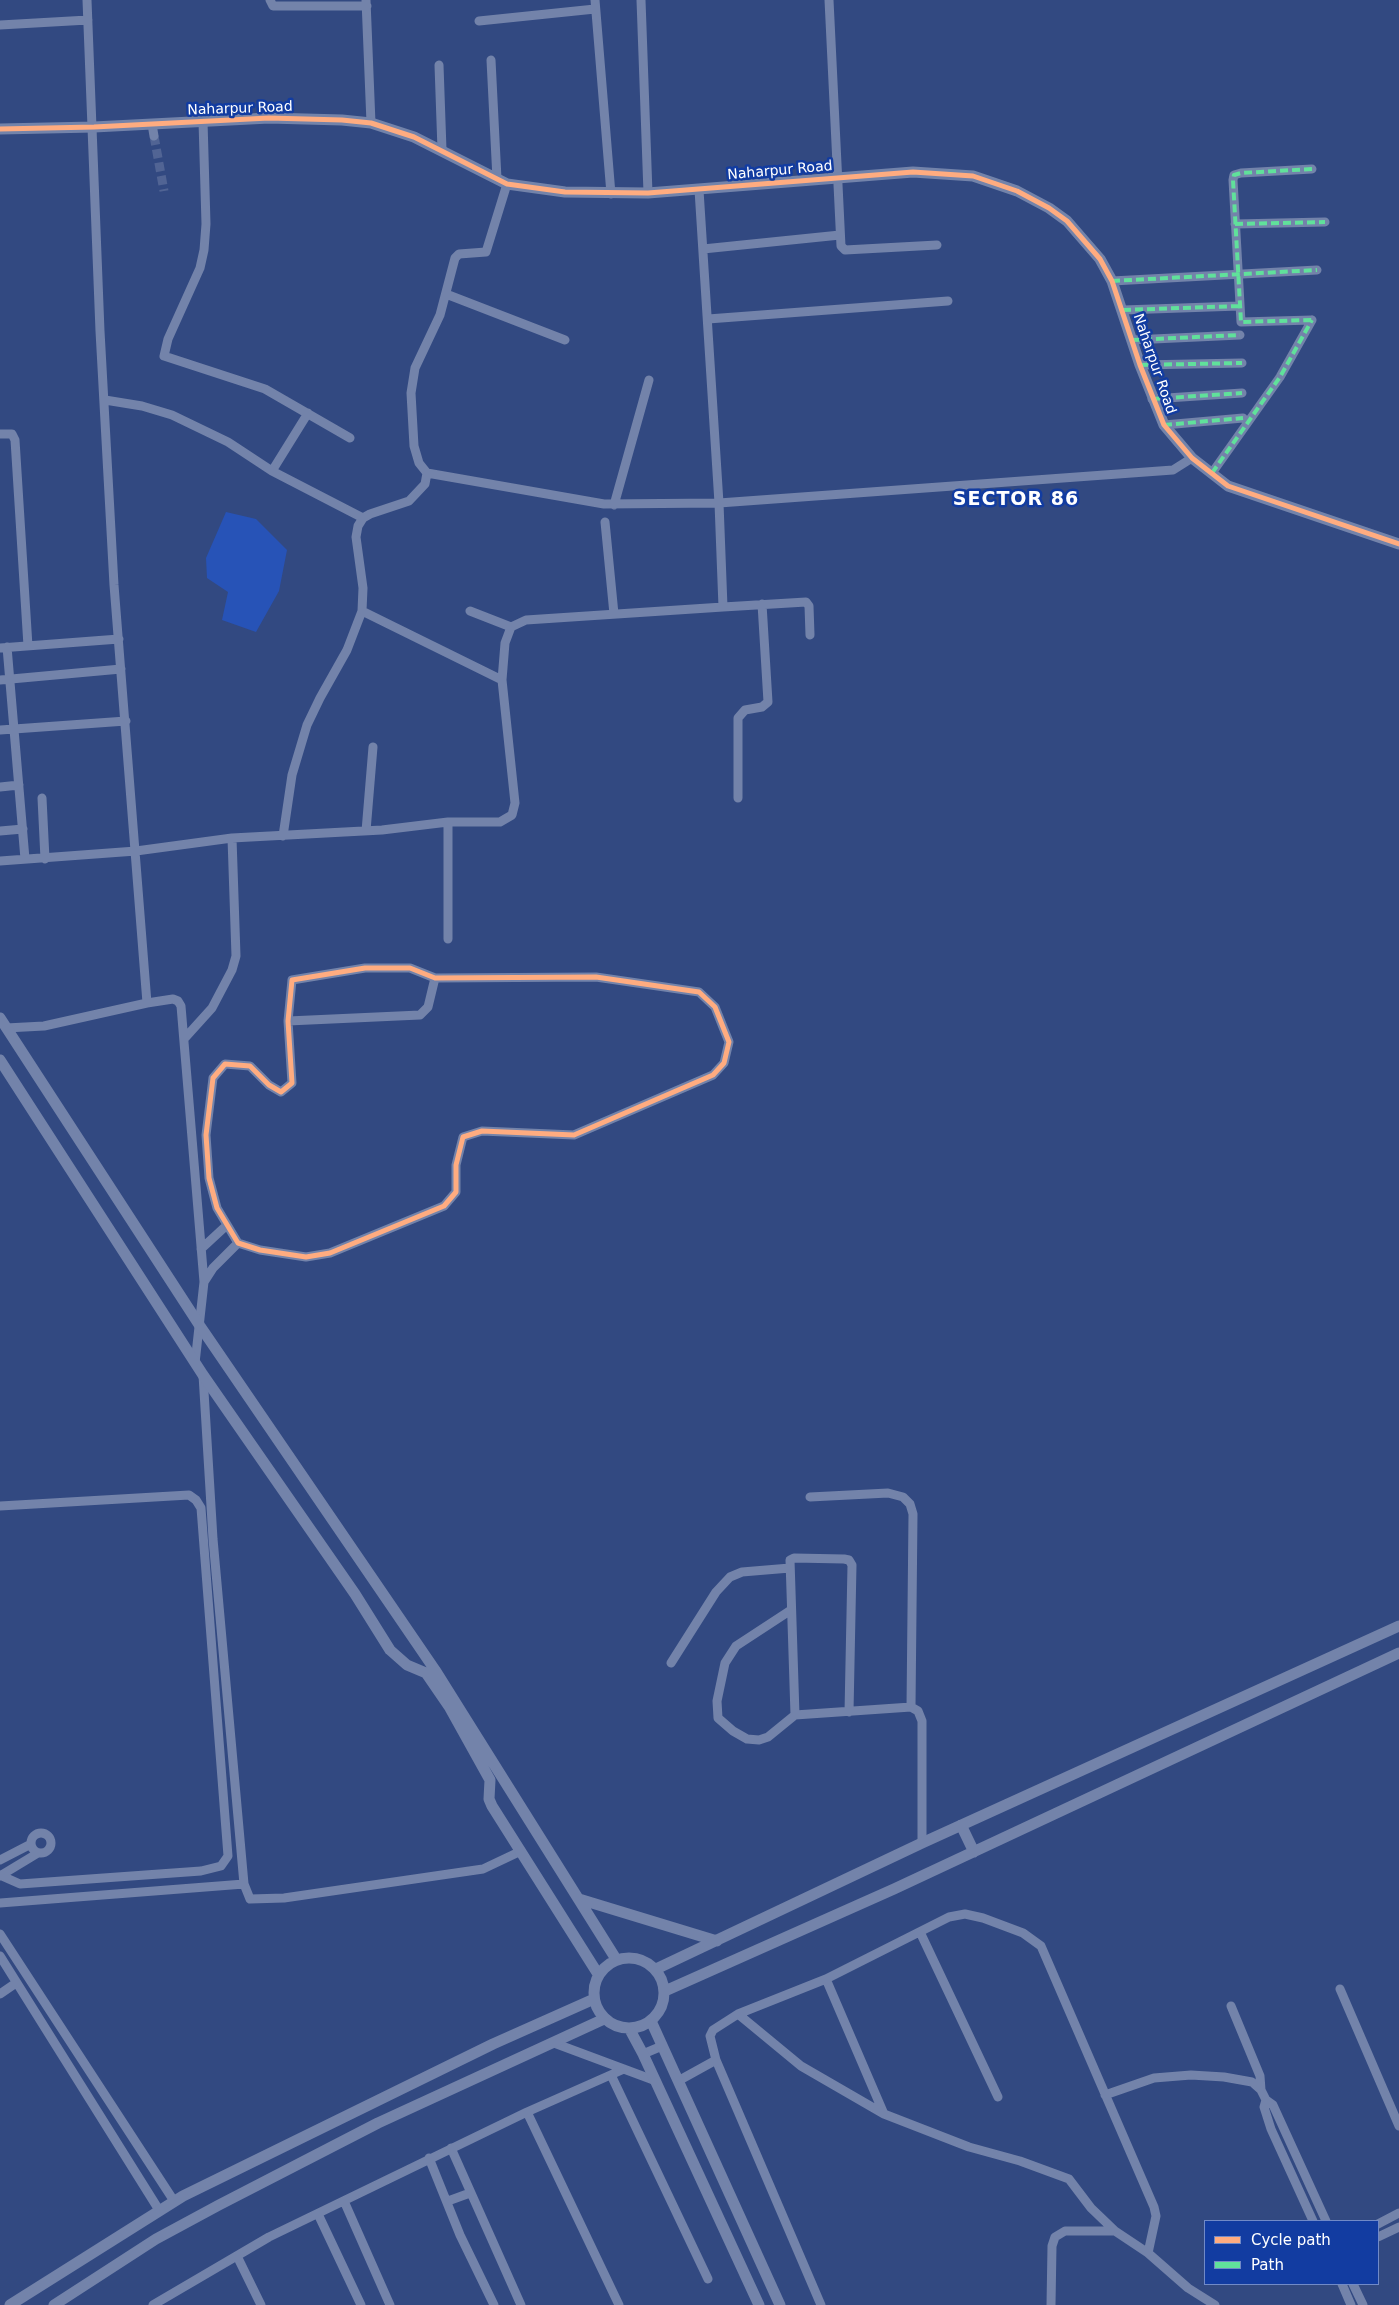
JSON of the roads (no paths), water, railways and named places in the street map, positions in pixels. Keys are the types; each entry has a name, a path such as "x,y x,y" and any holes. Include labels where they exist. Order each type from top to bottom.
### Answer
{"street":[{"path":"87,0 94,127 100,331 119,640 146,1003"},
{"path":"270,0 272,6 366,3 371,123"},
{"path":"641,0 648,193"},
{"path":"829,0 836,177 841,246 845,250 937,245"},
{"path":"479,21 595,5 611,194"},
{"path":"0,25 88,20"},
{"path":"491,60 502,181 489,248 481,254 456,256 440,315 420,355 412,380 411,417 414,446 419,462 428,473 571,500 614,505 719,503 1173,470 1192,458"},
{"path":"439,65 442,150"},
{"name":"Naharpur Road","path":"0,129 303,118 371,123 414,137 502,181 539,190 611,194 699,190 913,172 973,176 1017,191 1067,221 1100,259 1112,281 1123,310 1152,400 1164,425 1192,458 1228,486 1399,544"},
{"path":"203,121 206,238 203,259 168,339 164,356 265,389 350,438"},
{"path":"152,124 154,136"},
{"path":"1212,473 1280,377 1312,320 1240,322 1234,175 1241,172 1312,169"},
{"path":"699,190 719,503 723,607"},
{"path":"1235,224 1325,222"},
{"path":"703,249 840,235"},
{"path":"1112,281 1317,270"},
{"path":"446,294 565,340"},
{"path":"708,319 948,301"},
{"path":"1123,310 1239,306"},
{"path":"1132,340 1240,335"},
{"path":"1140,365 1242,363"},
{"path":"614,505 649,380"},
{"path":"1152,400 1242,394"},
{"path":"105,400 150,408 172,415 228,442 272,472 363,518"},
{"path":"272,472 308,414"},
{"path":"1164,425 1243,418"},
{"path":"0,434 12,434 15,440 28,646"},
{"path":"283,836 292,775 307,726 320,698 347,650 362,611 363,588 356,536 358,526 363,518 409,501 425,484 428,473"},
{"path":"605,522 614,614"},
{"path":"470,611 511,626 526,620 806,602 809,606 810,635"},
{"path":"738,798 738,718 745,710 762,707 768,702 762,604"},
{"path":"362,611 502,680"},
{"path":"0,861 136,851 232,838 366,831 448,822 500,822 512,815 515,803 502,680 505,642 511,626"},
{"path":"25,859 11,679 4,647 119,640"},
{"path":"0,680 121,669"},
{"path":"0,730 126,722"},
{"path":"366,831 373,747"},
{"path":"0,787 19,785"},
{"path":"42,798 45,859"},
{"path":"448,822 448,939"},
{"path":"0,831 23,829"},
{"path":"184,1039 212,1008 232,970 236,956 232,838"},
{"path":"365,968 410,968 435,978 596,977 699,992 715,1007 729,1042 724,1063 713,1076 574,1135 482,1132 463,1136 456,1164 456,1192 444,1206 330,1253 306,1257 260,1250 238,1243 217,1208 209,1178 206,1135 213,1078 225,1064 250,1066 268,1085 281,1092 292,1083 288,1021 292,980 365,968"},
{"path":"288,1021 420,1015 428,1007 435,978"},
{"path":"3,1023 44,1026 146,1003 173,999 178,1001 181,1006 204,1282 195,1363"},
{"path":"3,1023 200,1326 436,1670 616,1959"},
{"path":"0,1060 195,1363 355,1594 390,1650 407,1665 426,1673 450,1708 490,1780 489,1799 492,1806 598,1974"},
{"path":"201,1249 227,1225"},
{"path":"204,1282 213,1268 238,1243"},
{"path":"203,1375 213,1539 244,1884 247,1896 253,1900 284,1898 483,1869 521,1850"},
{"path":"810,1497 888,1493 903,1497 910,1504 913,1514 911,1707"},
{"path":"0,1506 189,1495 196,1500 201,1508 228,1856 222,1866 201,1871 20,1884 0,1875"},
{"path":"795,1715 790,1568 790,1560 794,1558 844,1559 849,1560 852,1565 849,1712"},
{"path":"671,1663 716,1592 730,1577 742,1572 790,1568"},
{"path":"792,1610 736,1646 725,1663 717,1701 718,1718 723,1724 747,1739 759,1740 768,1737 795,1715 911,1707 918,1711 922,1721 922,1843"},
{"path":"656,1970 922,1843 1399,1626"},
{"path":"665,1991 974,1852 1399,1653"},
{"path":"961,1826 974,1852"},
{"path":"0,1875 38,1853 45,1852 49,1848 49,1839 44,1834 38,1834 33,1838 31,1844 33,1850 38,1853"},
{"path":"0,1860 31,1844"},
{"path":"0,1903 244,1884"},
{"path":"578,1899 717,1940"},
{"path":"820,2305 716,2060 710,2036 713,2030 738,2014 826,1979 949,1917 965,1914 983,1918 1035,1940 1041,1946 1154,2207 1156,2216 1148,2253"},
{"path":"920,1932 998,2097"},
{"path":"0,1934 174,2201"},
{"path":"0,1956 4,1971 16,1983 159,2210"},
{"path":"638,1958 656,1970 662,1980 665,1991 661,2008 651,2021 641,2026 620,2027 604,2019 594,2000 595,1982 598,1974 606,1965 616,1959 638,1958"},
{"path":"826,1979 884,2114"},
{"path":"0,1994 16,1983"},
{"path":"1340,1989 1399,2126"},
{"path":"10,2305 174,2201 255,2159 493,2044 594,2000"},
{"path":"1230,2006 1260,2076 1261,2090"},
{"path":"738,2014 801,2066 884,2114 969,2147 1020,2161 1069,2179 1091,2208 1115,2230 1148,2253 1188,2288 1215,2305"},
{"path":"54,2305 156,2239 218,2205 378,2123 604,2019"},
{"path":"651,2021 780,2305"},
{"path":"629,2028 656,2081 759,2305"},
{"path":"554,2043 656,2081"},
{"path":"643,2054 662,2046"},
{"path":"678,2081 716,2060"},
{"path":"153,2305 269,2237 429,2158 624,2069"},
{"path":"611,2075 708,2279"},
{"path":"1105,2095 1138,2082 1177,2076 1252,2082 1261,2090 1266,2100 1274,2105 1326,2220"},
{"path":"1266,2100 1264,2107 1271,2129 1313,2220"},
{"path":"527,2112 619,2305"},
{"path":"451,2148 521,2305"},
{"path":"429,2158 460,2235 494,2305"},
{"path":"448,2202 470,2193"},
{"path":"344,2201 390,2305"},
{"path":"1379,2223 1399,2213"},
{"path":"318,2214 361,2305"},
{"path":"1379,2237 1399,2227"},
{"path":"1051,2305 1052,2246 1055,2237 1065,2231 1115,2230"},
{"path":"237,2256 261,2305"},
{"path":"1342,2285 1351,2305"},
{"path":"1353,2285 1363,2305"},
{"path":"167,2296 171,2305"}],"tunnel":[{"path":"154,136 164,191"}],"district":[{"name":"SECTOR 86","path":"1016,500"}]}
